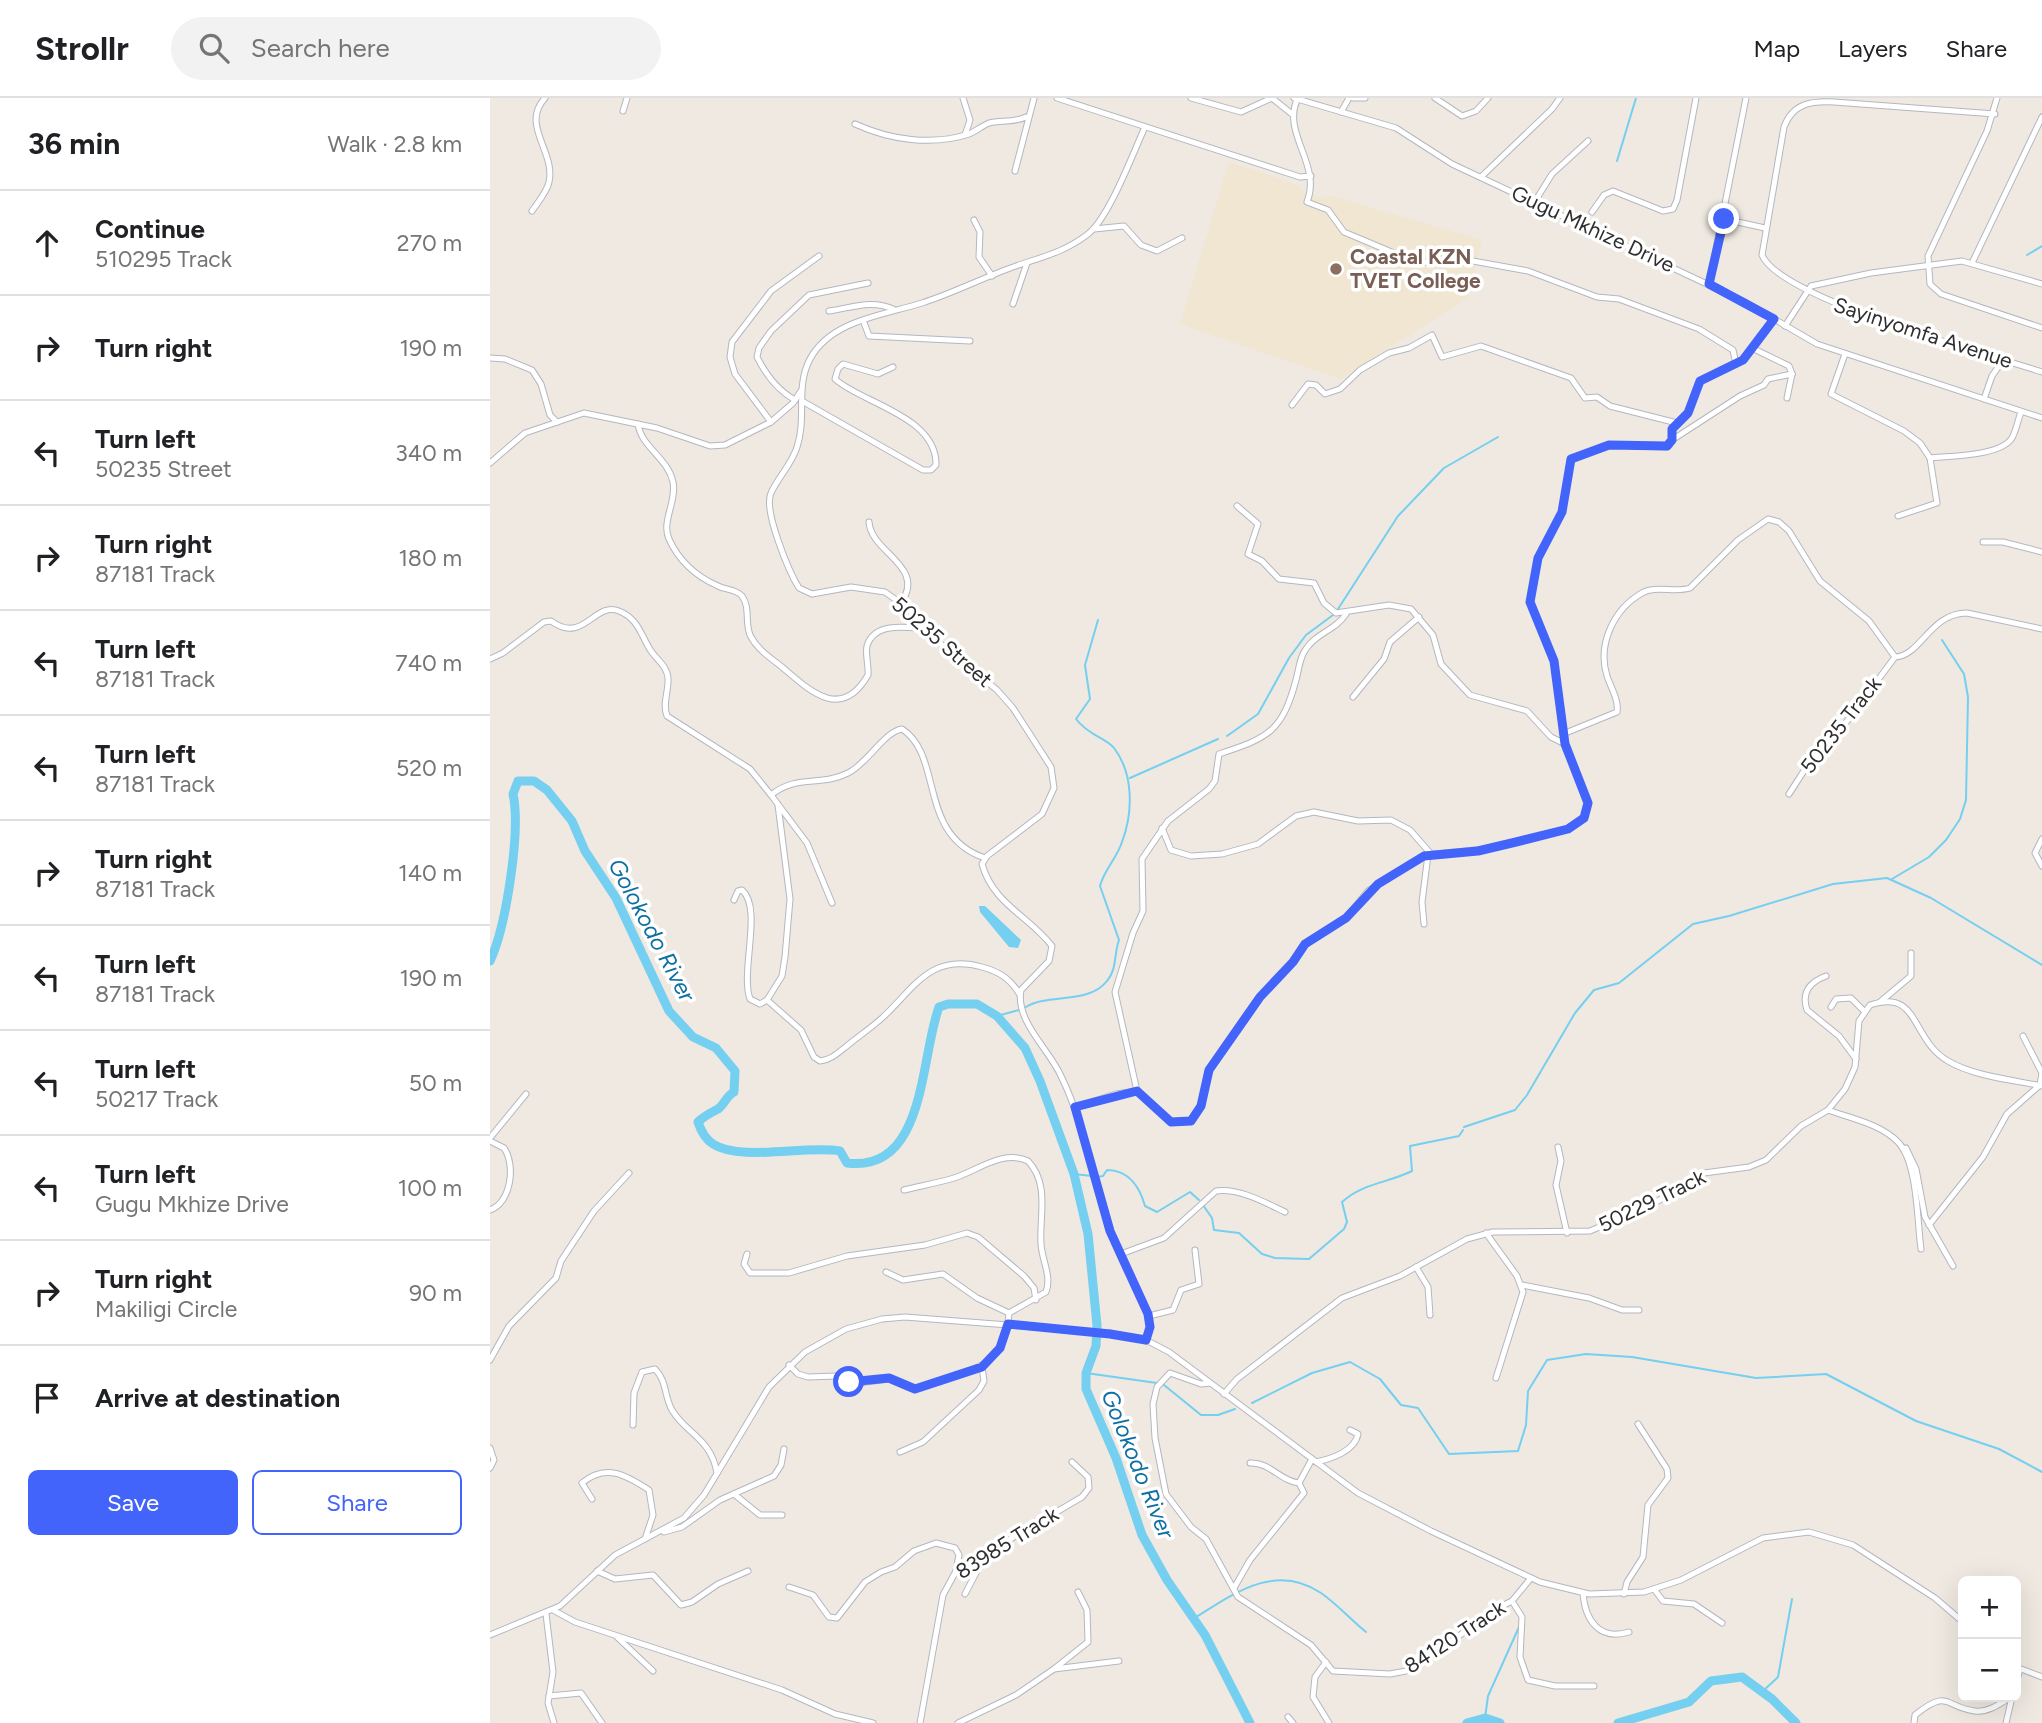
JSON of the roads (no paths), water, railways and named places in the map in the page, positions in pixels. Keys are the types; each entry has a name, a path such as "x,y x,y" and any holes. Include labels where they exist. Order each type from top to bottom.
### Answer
{"street":[{"path":"532,211 546,190 550,177 546,153 535,124 536,110 545,98"},
{"path":"623,111 627,98"},
{"path":"963,98 970,120 965,135"},
{"path":"1015,171 1026,117 1034,98"},
{"path":"1057,98 1300,177 1311,176"},
{"path":"1191,98 1234,112 1248,111 1272,98 1292,114"},
{"path":"1341,112 1351,98 1365,98"},
{"path":"1435,98 1462,116 1476,111 1488,98"},
{"path":"1481,177 1552,109 1560,98"},
{"path":"1592,212 1604,195 1613,191 1663,211 1674,207 1696,98"},
{"path":"1709,284 1746,98"},
{"path":"1997,98 1995,114 1930,250 1927,265 1930,284 1941,294 2042,328"},
{"path":"1295,99 1292,114 1311,176 1307,202 1328,210 1344,232 1413,261 1441,264 1482,262 1528,271 1597,297 1619,299 1711,335 1735,353 1736,365"},
{"name":"Gugu Mkhize Drive","path":"1295,99 1396,128 1441,158 1709,284 1817,344 2042,418"},
{"path":"1724,219 1765,228 1784,127 1791,113 1805,103 1834,102 1995,114"},
{"path":"855,124 879,134 920,141 965,135 991,122 1016,122 1026,117"},
{"path":"1972,263 2042,117"},
{"name":"50235 Street","path":"985,858 1042,814 1054,788 1054,776 1038,745 1006,699 924,629 901,603 885,592 851,587 813,594 804,592 796,583 769,517 768,504 772,491 798,445 799,401 807,365 817,349 837,332 863,320 893,309 921,303 1058,253 1094,229 1145,127"},
{"path":"1534,202 1552,174 1588,141"},
{"path":"974,220 980,232 979,257 992,276"},
{"path":"1094,229 1124,226 1141,245 1157,251 1182,238"},
{"name":"Sayinyomfa Avenue","path":"1765,228 1764,260 1836,305 2042,373"},
{"path":"771,422 735,374 730,357 732,341 771,291 819,256"},
{"path":"1013,304 1027,263"},
{"path":"1785,326 1807,289 1824,281 1927,265 1972,263 2042,284"},
{"path":"868,283 809,295 764,339 757,357 766,374 783,394 923,470 931,470 936,465 935,455 914,426 898,412 835,379 843,364 878,374 893,367"},
{"path":"829,311 868,303 882,304 893,309"},
{"path":"1672,440 1672,429 1688,413 1700,381 1736,365 1774,319"},
{"path":"863,320 869,336 970,341"},
{"path":"1292,405 1308,384 1316,385 1325,394 1333,394 1379,359 1393,351 1412,347 1432,335 1443,357 1481,346 1571,378 1585,398 1597,397 1610,406 1677,423"},
{"path":"1752,348 1789,366 1792,374 1787,398"},
{"path":"1845,354 1831,394 1905,431 1920,443 1930,457 1938,501 1933,506 1898,516"},
{"path":"490,358 505,359 533,370 541,384 550,415 557,422"},
{"path":"1984,399 1992,376 2003,360"},
{"path":"1346,614 1333,629 1307,646 1286,713 1272,732 1262,739 1219,754 1217,774 1209,789 1162,828 1143,859 1143,911 1133,933 1115,992 1137,1091 1171,1122 1191,1121 1201,1106 1209,1070 1260,997 1293,962 1305,944 1346,918 1368,891 1387,877 1429,854 1485,849 1568,829 1580,822 1587,813 1588,803 1565,744 1554,661 1530,602 1538,558 1562,512 1571,459 1604,446 1663,448 1768,379 1792,374"},
{"path":"490,463 518,437 590,412 715,447 736,441 771,422 799,401"},
{"path":"1930,457 1972,454 2001,447 2012,438 2021,412"},
{"path":"638,424 641,437 659,455 673,479 674,503 667,533 683,563 715,585 741,595 752,640 811,692 833,699 850,693 868,675 867,649 875,635 889,627 924,629"},
{"path":"1237,506 1257,522 1248,550 1250,556 1262,561 1279,579 1314,583 1327,607 1336,613 1346,614 1389,605 1407,607 1433,635 1441,664 1470,695 1521,708 1535,718 1551,737 1565,744"},
{"path":"1563,734 1617,712 1617,703 1605,669 1605,659 1610,628 1621,612 1643,592 1690,588 1738,540 1768,519 1779,522 1789,531 1820,581 1869,621 1895,657"},
{"path":"869,522 872,536 891,554 908,582 908,591 901,603"},
{"path":"1983,542 2003,542 2042,552"},
{"path":"490,659 503,653 544,622 551,621 563,628 577,628 608,609 622,612 641,629 652,652 666,668 667,716 751,769 807,843 832,903"},
{"name":"50235 Track","path":"1790,794 1809,763 1847,720 1895,657 1906,653 1937,622 1955,614 1967,613 2042,629"},
{"path":"1353,698 1384,659 1390,642 1419,617"},
{"path":"771,795 788,783 821,781 845,775 866,761 891,734 902,729 912,740 925,766 938,810 948,831 968,851 985,858 982,864 988,881 1002,902 1052,946 1049,961 1025,984 1020,995"},
{"path":"734,900 738,891 743,890 749,900 751,929 747,957 747,992 754,1003 767,1000 783,972 790,899 778,805"},
{"path":"1162,828 1171,850 1191,856 1211,856 1258,844 1296,816 1314,812 1358,821 1391,820 1410,830 1429,854 1422,902 1423,923"},
{"path":"2042,839 2035,853 2042,866"},
{"path":"1831,1007 1836,999 1851,998 1864,1011 1880,1002 1911,976 1911,953"},
{"path":"767,1000 801,1030 814,1057 820,1061 833,1057 877,1022 914,982 933,971 963,965 984,968 1009,979 1020,995 1023,1012 1060,1074 1075,1107 1110,1231 1149,1316 1146,1340"},
{"path":"1826,976 1807,988 1807,1010 1833,1030 1856,1060"},
{"path":"1880,1002 1895,1002 1908,1008 1922,1038 1938,1055 1954,1064 2041,1086"},
{"name":"50229 Track","path":"1224,1394 1237,1379 1342,1298 1416,1267 1467,1239 1486,1233 1590,1231 1629,1215 1704,1173 1757,1164 1774,1155 1801,1126 1828,1110 1845,1089 1856,1060 1859,1021 1864,1011"},
{"path":"1929,1225 1983,1157 2007,1114 2041,1086 2042,1073 2023,1036"},
{"path":"1075,1107 1137,1091"},
{"path":"490,1210 500,1205 511,1167 504,1148 490,1139 526,1094"},
{"path":"1828,1110 1870,1124 1905,1147 1916,1169 1922,1209 1953,1266"},
{"path":"1898,1142 1912,1175 1921,1249"},
{"path":"1558,1147 1561,1161 1556,1185 1567,1233"},
{"path":"904,1190 961,1176 994,1161 1014,1157 1028,1161 1039,1177 1043,1216 1040,1243 1048,1285 1046,1292 1036,1300 1009,1313"},
{"path":"490,1360 509,1326 556,1278 564,1256 594,1211 629,1173"},
{"path":"1121,1254 1164,1238 1216,1191 1226,1189 1260,1199 1285,1212"},
{"path":"747,1254 744,1264 750,1273 789,1273 847,1256 925,1245 967,1233 978,1237 1024,1276 1034,1288 1036,1300"},
{"path":"1486,1233 1522,1285 1522,1297 1496,1378"},
{"path":"1149,1316 1173,1310 1181,1290 1199,1284 1195,1250"},
{"path":"1416,1267 1428,1287 1430,1315"},
{"path":"886,1272 903,1280 943,1274 977,1298 1009,1313"},
{"path":"1522,1285 1590,1298 1622,1310 1639,1310"},
{"path":"789,1365 802,1376 836,1376 858,1383 889,1378 915,1389 982,1367 1000,1348 1009,1313"},
{"path":"490,1635 553,1610 615,1555 660,1532 692,1510 763,1396 789,1365 836,1333 882,1319 919,1317 1110,1334 1146,1340 1169,1352 1314,1461 1389,1511 1531,1578 1583,1593 1624,1594 1654,1589 1681,1580 1763,1538 1809,1532 1853,1545 1936,1598 1958,1618"},
{"path":"900,1452 923,1442 979,1390 984,1381 982,1367"},
{"path":"633,1425 636,1382 642,1372 655,1369 664,1381 672,1409 702,1440 717,1473"},
{"name":"84120 Track","path":"1210,1384 1201,1384 1175,1374 1165,1376 1154,1396 1154,1437 1166,1494 1191,1527 1206,1539 1238,1597 1311,1645 1333,1671 1399,1674 1406,1671 1426,1653 1467,1631 1490,1612 1512,1601 1531,1578"},
{"path":"1624,1594 1627,1582 1643,1558 1648,1505 1668,1478 1667,1469 1638,1424"},
{"path":"1298,1483 1314,1461 1331,1458 1353,1445 1358,1434 1350,1430"},
{"path":"490,1448 495,1460 490,1468"},
{"path":"660,1532 682,1527 715,1503 774,1476 782,1461 784,1449"},
{"name":"83985 Track","path":"920,1723 944,1588 956,1571 1087,1492 1089,1482 1086,1472 1072,1462"},
{"path":"1234,1588 1250,1560 1304,1493 1298,1483 1289,1481 1262,1464 1250,1463"},
{"path":"592,1499 582,1483 608,1471 618,1472 649,1490 653,1515 645,1539"},
{"path":"734,1494 760,1515 782,1514"},
{"path":"789,1587 813,1595 829,1616 837,1618 872,1577 895,1567 925,1546 936,1543 955,1548 959,1555 956,1571"},
{"path":"965,1594 989,1549"},
{"path":"597,1571 615,1579 653,1575 681,1605 692,1602 718,1584 748,1571"},
{"path":"1654,1589 1663,1601 1694,1604 1722,1623"},
{"path":"958,1723 1016,1695 1054,1670 1088,1642 1088,1615 1078,1592"},
{"path":"1583,1593 1586,1613 1600,1631 1609,1634 1629,1632"},
{"path":"1512,1601 1522,1617 1520,1657 1528,1680 1555,1686 1594,1686"},
{"path":"553,1610 566,1619 782,1690 835,1714 873,1723"},
{"path":"546,1614 553,1672 549,1696 554,1723"},
{"path":"616,1636 653,1671"},
{"path":"1054,1670 1073,1664 1119,1661"},
{"path":"1326,1662 1315,1677 1313,1697 1329,1723"},
{"path":"2021,1669 2042,1677"},
{"path":"549,1696 582,1693 602,1723"},
{"path":"1914,1723 1915,1715 1937,1700 1953,1702 1977,1712 2003,1702"},
{"path":"2006,1723 2011,1702"},
{"path":"1288,1717 1293,1723"}],"water":[{"path":"979,906 985,906 1021,940 1018,948 1009,947 980,912"}],"waterway":[{"path":"1617,161 1636,98"},
{"path":"2027,255 2042,246"},
{"path":"1338,609 1398,516 1444,468 1498,437"},
{"path":"1227,736 1258,714 1289,658 1306,635 1333,615"},
{"path":"1026,1007 1045,1000 1079,996 1099,988 1110,977 1119,940 1100,886 1126,831 1130,806 1128,782 1121,758 1114,748 1076,719 1090,699 1085,665 1098,620"},
{"path":"1892,879 1929,857 1946,840 1960,819 1966,800 1968,697 1964,674 1942,640"},
{"path":"1130,778 1218,739"},
{"name":"Golokodo River","path":"490,961 501,926 510,879 515,831 513,794 518,781 534,781 547,790 572,821 585,851 616,898 669,1011 693,1037 716,1048 735,1071 734,1092 718,1109 698,1122 713,1144 725,1149 756,1153 840,1151 847,1163 873,1161 892,1150 906,1131 915,1108 939,1007 948,1004 977,1004 997,1016 1025,1048 1074,1174 1088,1234 1097,1325 1096,1346 1086,1373 1086,1389 1116,1458 1142,1535 1167,1580 1205,1635 1250,1723"},
{"path":"1464,1127 1515,1110 1527,1095 1575,1013 1594,990 1619,983 1693,924 1729,916 1833,884 1887,878 1931,898 2042,965"},
{"path":"997,1016 1019,1010"},
{"path":"1203,1205 1212,1218 1214,1230 1239,1233 1262,1254 1275,1258 1309,1259 1344,1229 1347,1222 1342,1202 1367,1187 1412,1171 1410,1146 1459,1136 1463,1130"},
{"path":"1097,1177 1103,1176 1107,1170 1122,1173 1137,1187 1145,1206 1157,1212 1190,1192 1199,1200"},
{"path":"1074,1174 1092,1176"},
{"path":"1252,1403 1312,1373 1350,1362 1380,1379 1401,1405 1418,1408 1449,1454 1518,1451 1526,1425 1528,1391 1547,1360 1586,1354 1632,1357 1756,1378 1826,1374 1916,1421 1999,1449 2042,1472"},
{"path":"1086,1373 1157,1383"},
{"path":"1164,1385 1201,1415 1218,1415 1235,1409"},
{"path":"1193,1619 1223,1600 1255,1585 1287,1580 1304,1584 1321,1593 1366,1632"},
{"path":"1762,1692 1778,1677 1792,1599"},
{"path":"1485,1718 1488,1696 1519,1627"},
{"path":"1618,1723 1689,1702 1711,1681 1742,1677 1772,1699 1796,1723"},
{"path":"1467,1723 1485,1718 1500,1723"}],"place":[{"name":"Coastal KZN TVET College","path":"1336,269"}]}
